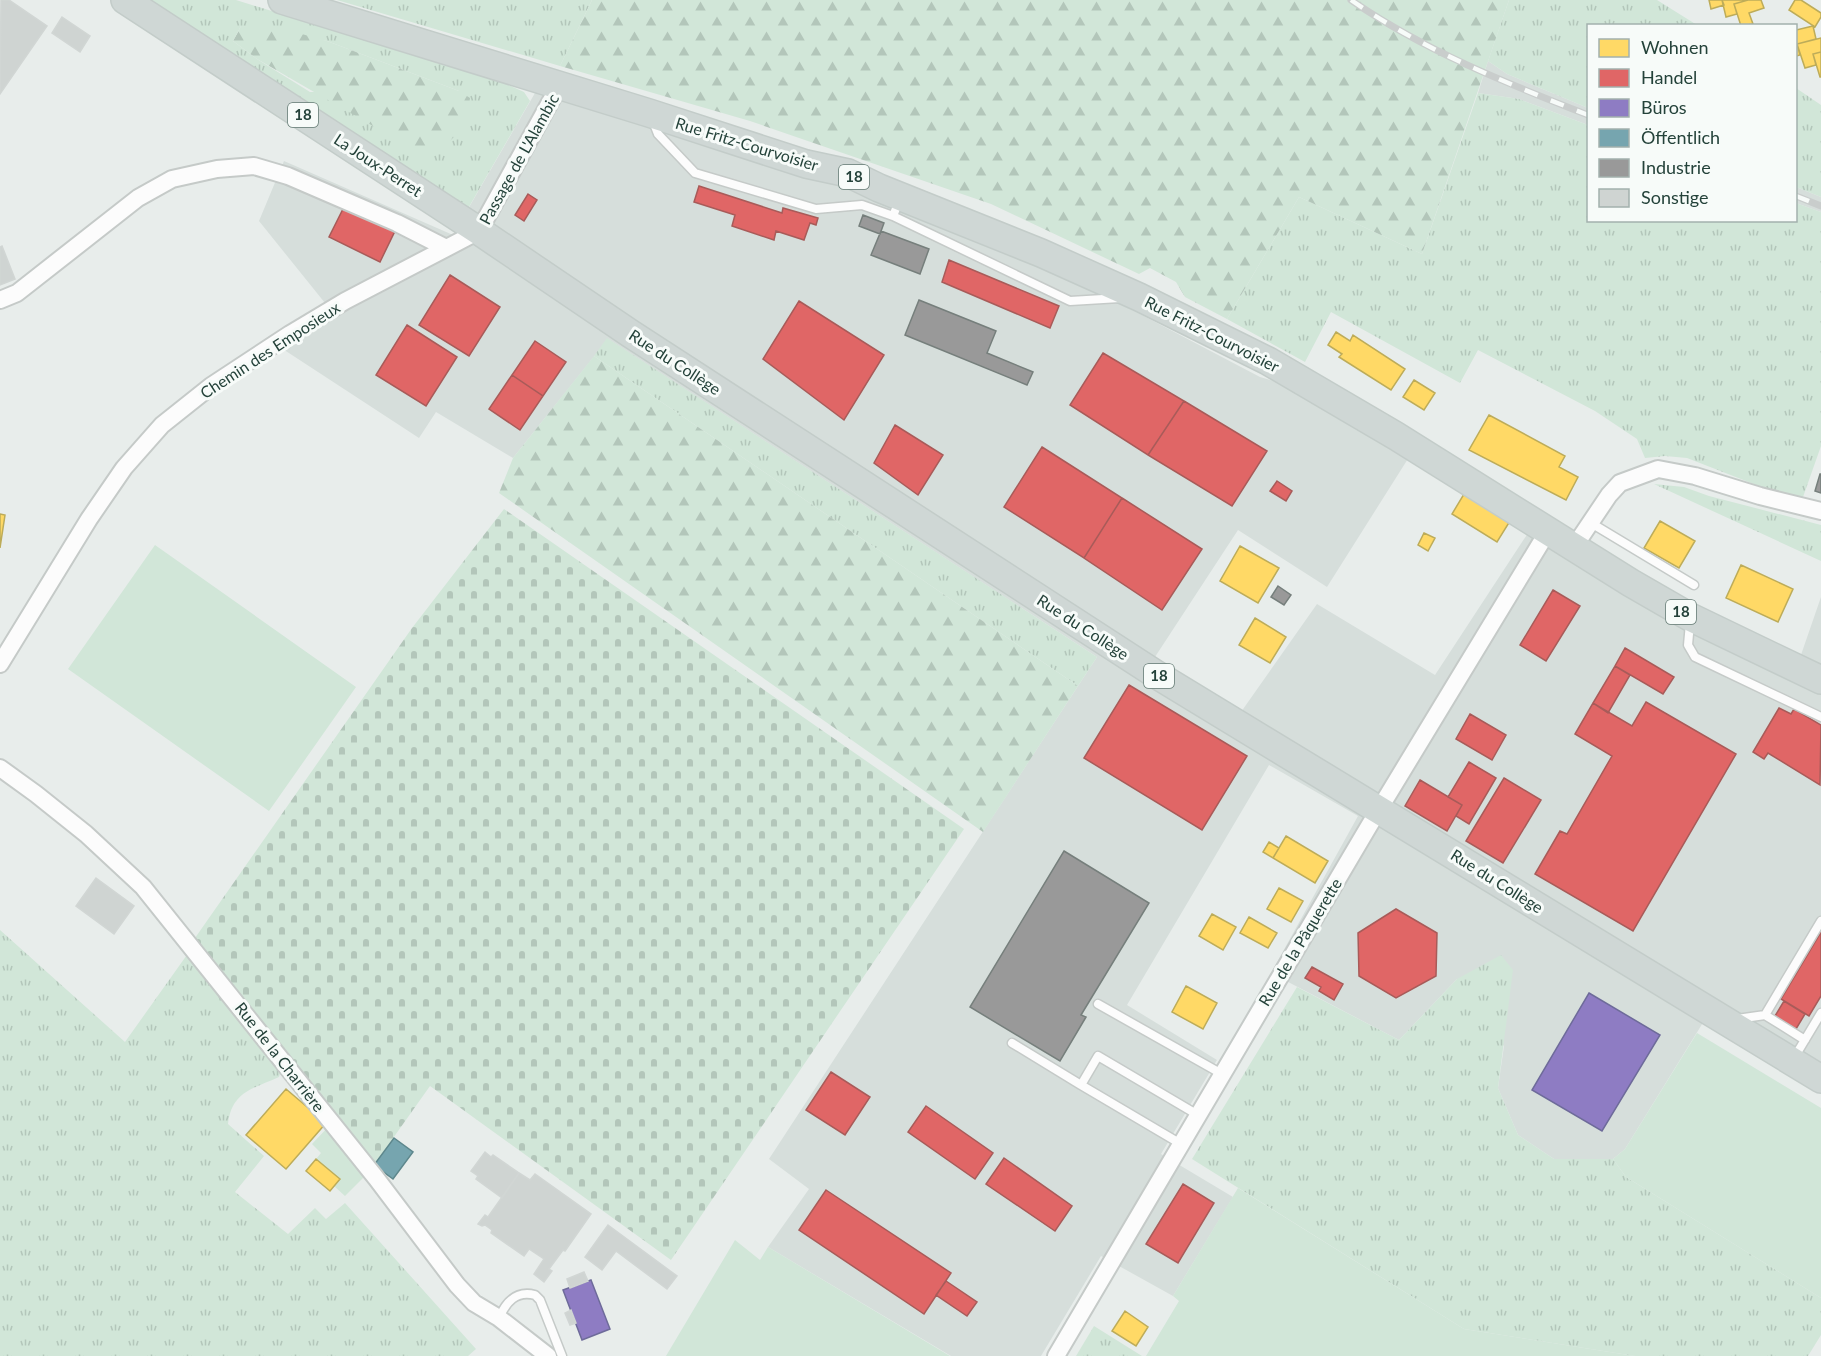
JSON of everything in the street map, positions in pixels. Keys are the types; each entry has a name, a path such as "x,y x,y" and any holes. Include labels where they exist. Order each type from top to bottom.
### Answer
{"main road":[{"name":"La Joux-Perret","path":"126,0 479,231"},
{"name":"18","path":"282,0 559,86"},
{"name":"Rue Fritz-Courvoisier","path":"559,86 807,164 848,173 897,206 1008,239 1139,297 1268,361 1396,436 1690,617 1821,680"},
{"name":"Rue du Collège","path":"479,231 641,340 1148,669 1725,1020 1798,1050 1821,1079"}],"street":[{"name":"Passage de L'Alambic","path":"479,231 559,86"},
{"path":"0,300 17,293 138,198 172,179 217,169 254,166 288,176 397,223 446,248"},
{"name":"Chemin des Emposieux","path":"0,664 118,476 162,425 211,386 262,351 345,301 479,231"},
{"path":"1575,547 1620,483 1658,469 1695,476 1760,496 1821,511"},
{"name":"Rue de la Pâquerette","path":"1056,1356 1379,810 1548,531"},
{"name":"Rue de la Charrière","path":"0,768 77,828 143,887 376,1178 457,1285 474,1303 499,1318 548,1356"}],"lane":[{"path":"650,113 658,134 695,173 816,209 862,205 897,206"},
{"path":"1591,523 1694,585"},
{"path":"1690,617 1688,645 1695,657 1821,717"},
{"path":"1766,1015 1821,921"},
{"path":"1098,1005 1222,1074"},
{"path":"1766,1015 1798,1050 1821,1013"},
{"path":"1725,1020 1766,1015"},
{"path":"1012,1043 1181,1144"},
{"path":"1081,1085 1098,1056 1198,1115"},
{"path":"499,1318 504,1306 515,1296 521,1293 535,1295 540,1300 562,1356"}],"shaded area":[{"path":"1488,61 1507,74 1587,108 1587,125 1519,99 1478,93"},
{"path":"535,93 566,99 873,193 1098,292 1260,377 1292,386 1411,454 1327,587 1238,530 1153,660 1241,712 1317,604 1435,675 1530,530 1793,678 1821,597 1821,1090 1704,1021 1625,1149 1613,1159 1554,1159 1518,1135 1498,1088 1504,1046 1457,979 1399,1040 1271,973 1358,816 1269,765 1127,1005 1217,1060 1161,1154 1233,1197 1173,1296 1101,1256 1041,1356 951,1356 768,1247 809,1189 769,1159 1097,657 608,339 513,458 436,412 419,438 269,340 325,303 259,221 284,161 453,235"},
{"path":"1797,187 1821,197 1821,212 1797,203"}],"green space":[{"path":"145,0 236,0 504,83 524,92 530,101 466,212","holes":["241,26 327,41 459,91 310,92 233,41"]},
{"path":"337,0 592,0 560,66"},
{"path":"592,0 1509,0 1422,254 1299,197 1227,319 1185,297 1176,282 1150,268 1139,274 991,204 750,121 560,66"},
{"path":"1509,0 1657,0 1695,24 1587,24 1587,108 1507,74 1488,61"},
{"path":"241,26 280,28 327,41 459,91 470,98 468,114 454,137 443,147 418,152 257,59 233,41"},
{"path":"1797,89 1821,105 1821,197 1797,187"},
{"path":"1478,93 1519,99 1587,125 1587,222 1797,222 1797,203 1821,212 1821,446 1803,497 1764,488 1687,458 1665,456 1645,458 1637,439 1595,411 1478,350 1460,383 1331,312 1305,362 1227,319 1299,197 1422,254"},
{"path":"607,338 1097,657 1078,686 594,356"},
{"path":"594,356 1078,686 983,832 499,493 513,458"},
{"path":"1654,484 1684,487 1709,496 1821,525 1821,561"},
{"path":"504,509 964,829 671,1260 430,1086 374,1165 195,938 412,628"},
{"path":"155,545 356,687 269,811 68,669"},
{"path":"0,930 125,1042 189,952 282,1067 279,1077 245,1093 234,1104 230,1113 228,1124 264,1156 235,1192 288,1234 315,1208 326,1219 345,1203 476,1349 468,1356 0,1356"},
{"path":"1501,955 1513,970 1498,1088 1518,1135 1554,1159 1613,1159 1626,1177 1821,1298 1821,1335 1808,1356 1635,1356 1464,1329 1192,1159 1297,987 1399,1040 1457,979"},
{"path":"1697,1033 1821,1108 1821,1298 1626,1177 1613,1159 1625,1149"},
{"path":"329,1126 367,1174 345,1196 334,1186 340,1179 316,1159 321,1153 312,1144"},
{"path":"1238,1188 1464,1329 1635,1356 1146,1356 1179,1301 1173,1296"},
{"path":"735,1240 760,1260 768,1247 950,1356 666,1356"},
{"path":"1094,1326 1142,1356 1076,1356"}],"building: Wohnen":[{"path":"1709,0 1722,0 1724,5 1711,9"},
{"path":"1722,0 1748,0 1734,4 1737,14 1726,17"},
{"path":"1748,0 1761,0 1764,8 1749,13 1753,24 1740,24 1734,4"},
{"path":"1795,0 1801,0 1821,13 1815,27 1789,10"},
{"path":"1813,26 1816,39 1797,44 1797,30"},
{"path":"1821,38 1821,52 1813,54 1816,65 1805,68 1797,44"},
{"path":"1821,52 1821,77 1820,77 1813,54"},
{"path":"1336,332 1350,341 1353,335 1405,369 1391,390 1339,357 1342,354 1328,345"},
{"path":"1414,380 1435,393 1424,410 1403,397"},
{"path":"1489,415 1565,456 1559,467 1578,477 1566,500 1469,450"},
{"path":"1464,494 1510,521 1497,542 1452,514"},
{"path":"0,514 5,515 0,548"},
{"path":"1660,521 1695,541 1679,568 1644,548"},
{"path":"1424,533 1435,538 1428,551 1418,545"},
{"path":"1240,546 1279,568 1258,603 1220,581"},
{"path":"1741,565 1793,589 1778,622 1726,598"},
{"path":"1255,618 1286,637 1270,663 1239,645"},
{"path":"1286,836 1328,861 1315,883 1273,858"},
{"path":"1269,842 1279,848 1273,858 1263,852"},
{"path":"1279,888 1303,901 1291,922 1267,909"},
{"path":"1212,914 1236,927 1223,950 1199,936"},
{"path":"1249,917 1277,933 1268,948 1240,933"},
{"path":"1186,986 1217,1003 1203,1029 1172,1012"},
{"path":"286,1089 326,1123 286,1169 246,1135"},
{"path":"316,1159 340,1179 330,1191 306,1171"},
{"path":"1125,1311 1148,1327 1136,1346 1112,1331"}],"building: Handel":[{"path":"699,186 782,213 783,208 818,218 816,225 810,223 804,240 776,231 774,240 732,226 735,215 694,202"},
{"path":"528,194 537,200 524,221 515,215"},
{"path":"344,207 395,231 380,262 329,237"},
{"path":"949,260 1059,306 1050,328 942,282"},
{"path":"450,275 500,307 469,356 419,325"},
{"path":"799,301 884,355 844,420 763,359"},
{"path":"407,325 457,357 426,406 376,375"},
{"path":"535,341 566,362 543,396 512,375"},
{"path":"1103,353 1184,401 1148,455 1070,405"},
{"path":"512,375 543,396 520,430 489,409"},
{"path":"1184,401 1267,451 1232,506 1148,455"},
{"path":"895,425 943,455 918,495 874,463"},
{"path":"1042,447 1122,498 1084,558 1004,507"},
{"path":"1277,481 1292,491 1286,501 1270,491"},
{"path":"1122,498 1202,549 1162,610 1084,558"},
{"path":"1553,590 1580,606 1546,661 1520,645"},
{"path":"1625,648 1674,677 1663,694 1615,666"},
{"path":"1615,666 1630,675 1608,713 1593,703"},
{"path":"1129,685 1247,756 1202,830 1084,758"},
{"path":"1646,702 1736,754 1633,931 1535,874 1560,831 1567,834 1612,756 1575,734 1593,703 1632,726"},
{"path":"1779,708 1791,714 1794,709 1821,725 1820,785 1768,753 1764,759 1753,752"},
{"path":"1470,714 1506,735 1492,760 1456,739"},
{"path":"1469,762 1496,778 1469,824 1456,816 1462,805 1448,797"},
{"path":"1504,778 1541,800 1503,863 1466,841"},
{"path":"1420,780 1462,805 1447,831 1405,806"},
{"path":"1396,909 1437,933 1436,976 1396,998 1359,976 1358,933"},
{"path":"1821,932 1821,996 1809,1016 1781,999"},
{"path":"1312,967 1343,984 1334,1000 1319,991 1321,987 1305,978"},
{"path":"1784,1001 1805,1014 1796,1029 1775,1016"},
{"path":"831,1072 870,1097 845,1135 806,1110"},
{"path":"926,1106 993,1153 975,1179 908,1132"},
{"path":"1004,1158 1072,1206 1055,1231 986,1184"},
{"path":"1183,1184 1214,1203 1178,1263 1146,1244"},
{"path":"826,1190 951,1273 924,1314 799,1230"},
{"path":"946,1281 977,1302 967,1316 936,1295"}],"building: Büros":[{"path":"1589,993 1660,1035 1602,1131 1532,1090"},
{"path":"591,1280 610,1329 582,1340 563,1290"}],"building: Öffentlich":[{"path":"394,1138 413,1152 393,1179 374,1165"}],"building: Industrie":[{"path":"863,215 884,223 880,234 859,226"},
{"path":"881,231 929,249 920,274 871,255"},
{"path":"919,300 996,331 987,353 1033,372 1027,385 905,335"},
{"path":"1821,474 1821,493 1815,491"},
{"path":"1278,586 1291,595 1284,605 1271,597"},
{"path":"1064,851 1149,903 1081,1015 1086,1017 1060,1061 970,1007"}],"building: Sonstige":[{"path":"1,0 9,0 47,26 0,94"},
{"path":"62,17 90,36 80,52 52,33"},
{"path":"2,246 15,279 0,285 0,247"},
{"path":"96,878 134,906 114,934 76,906"},
{"path":"485,1152 519,1173 502,1198 476,1179 478,1176 471,1171"},
{"path":"519,1173 530,1180 535,1174 591,1214 549,1269 552,1271 544,1282 534,1274 544,1259 529,1249 524,1256 491,1233 492,1230 485,1225 478,1224 485,1215 488,1217"},
{"path":"608,1225 677,1276 667,1289 616,1251 602,1270 585,1257"},
{"path":"584,1272 588,1281 570,1288 567,1279"},
{"path":"571,1310 576,1323 570,1325 565,1313"}],"railway":[{"path":"1351,0 1408,35 1466,65 1587,115"},
{"path":"1797,196 1821,206"}]}
